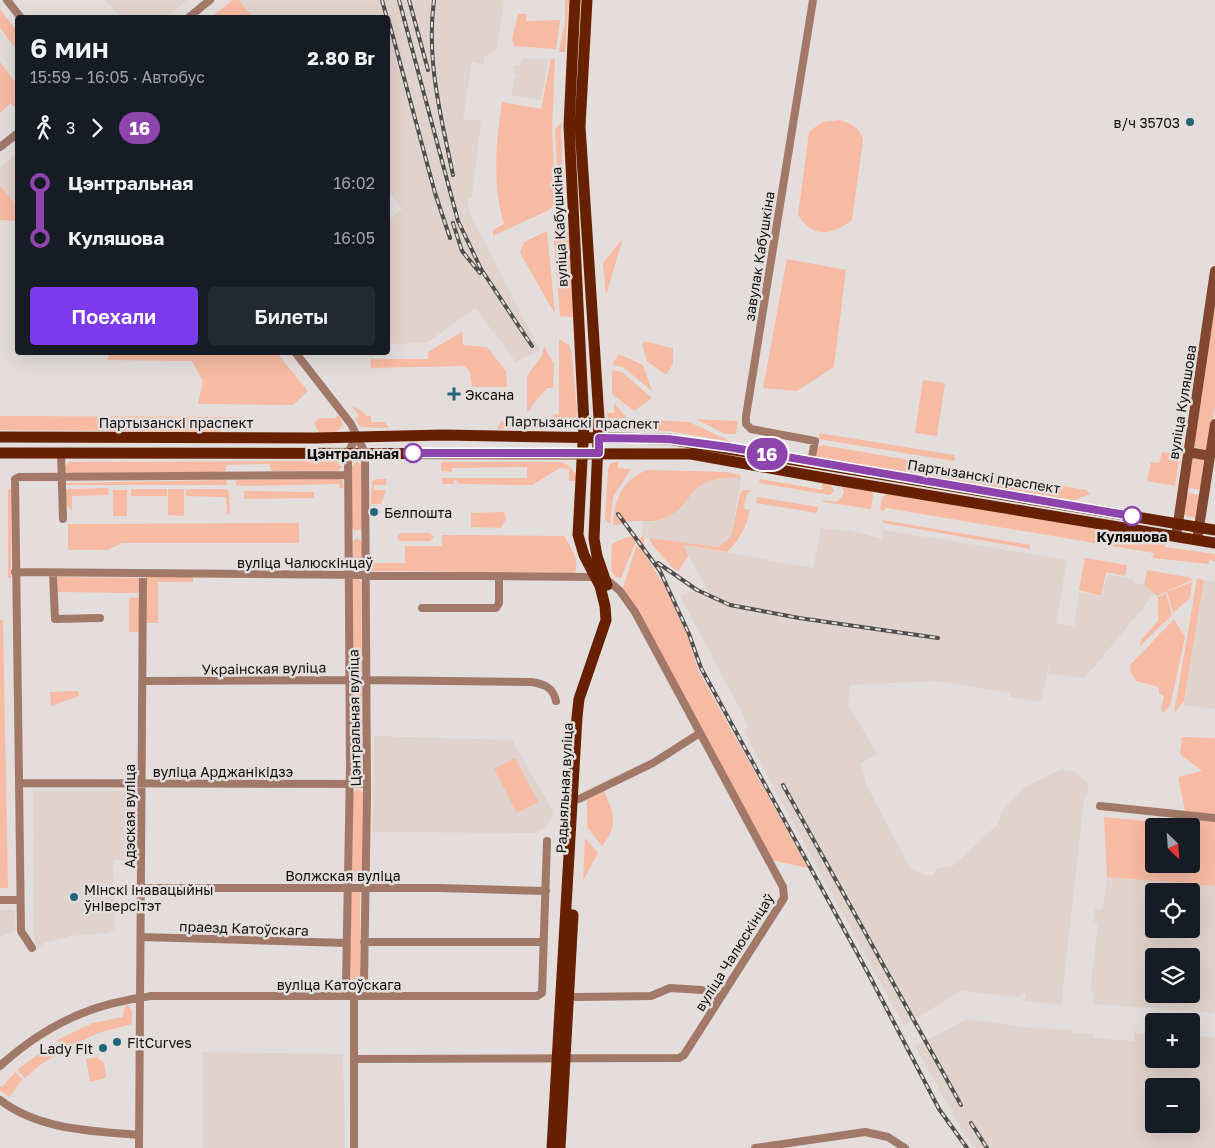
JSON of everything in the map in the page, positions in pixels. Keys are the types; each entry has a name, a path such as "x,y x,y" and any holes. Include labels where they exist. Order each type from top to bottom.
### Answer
{"main road":[{"name":"вуліца Кабушкіна","path":"575,0 569,126 584,437 583,452"},
{"name":"вуліца Кабушкіна","path":"587,0 580,126 599,438"},
{"name":"вуліца Куляшова","path":"1176,536 1215,272"},
{"path":"1197,540 1215,424"},
{"name":"Партызанскі праспект","path":"0,437 584,437 668,439 1215,530"},
{"path":"0,453 18,447 20,442 16,437"},
{"path":"61,453 63,446 75,437"},
{"name":"Радыяльная вуліца","path":"560,1148 561,1059 579,699 606,620 594,540 599,438"},
{"name":"Партызанскі праспект","path":"0,453 583,452 691,454 1215,543"},
{"name":"Радыяльная вуліца","path":"552,1148 561,1059 586,701 613,618 610,594 582,550 578,535 583,452"},
{"path":"1188,452 1210,456"},
{"path":"795,473 808,470 810,462"}],"street":[{"path":"7,0 19,15"},
{"path":"192,15 210,0"},
{"name":"завулак Кабушкіна","path":"810,462 815,441 752,429 746,424 746,416 813,0"},
{"path":"0,148 15,136"},
{"path":"297,355 339,406 351,424 365,452"},
{"name":"Цэнтральная вуліца","path":"354,1148 354,997 346,983 346,888 349,680 348,453 356,437"},
{"name":"Цэнтральная вуліца","path":"354,997 364,983 367,784 365,452"},
{"path":"61,453 63,519"},
{"path":"32,948 21,931 15,479 19,476 348,475"},
{"name":"вуліца Чалюскінцаў","path":"15,572 600,577 620,591 635,612 785,892 719,998 679,1058 355,1059"},
{"path":"53,573 55,619 100,618"},
{"name":"Адэская вуліца","path":"139,1148 143,573"},
{"path":"422,608 496,608 499,603 500,576"},
{"name":"Украінская вуліца","path":"142,681 366,680 531,682 545,685 552,690 556,701"},
{"path":"579,799 652,763 700,733"},
{"name":"вуліца Арджанікідзэ","path":"19,783 367,784"},
{"path":"1100,806 1215,818"},
{"path":"364,942 543,942 547,841"},
{"name":"Волжская вуліца","path":"141,888 364,888 546,891"},
{"path":"0,900 20,900"},
{"name":"праезд Катоўскага","path":"141,937 346,943"},
{"name":"вуліца Катоўскага","path":"0,1066 17,1050 49,1028 108,1005 150,996 537,996 542,993 543,942"},
{"path":"576,997 651,996 670,988 702,990 719,998"},
{"path":"0,1100 15,1111 45,1122 88,1131 140,1135"},
{"path":"755,1148 864,1132 888,1137 905,1148"}],"shaded area":[{"path":"105,0 187,0 170,15 119,15"},
{"path":"233,0 239,0 251,15 214,15"},
{"path":"239,0 504,0 497,48 484,57 484,65 472,62 463,120 481,120 472,198 467,200 470,214 540,350 516,362 475,308 427,343 390,344 390,218 402,209 390,193 390,15 251,15"},
{"path":"565,0 569,0 565,52 559,52 565,22"},
{"path":"0,9 15,28 15,47 0,28"},
{"path":"518,14 527,14 526,21 560,20 556,49 514,46 512,39"},
{"path":"522,58 549,59 541,100 511,95 516,74 513,73 515,65 520,65"},
{"path":"551,59 555,59 552,129 556,202 549,210 493,236 493,230 504,224 498,193 496,163 502,102 541,109"},
{"path":"0,62 15,81 15,108 11,103 0,113"},
{"path":"840,120 857,129 863,140 852,220 830,232 816,231 810,228 798,215 809,132 822,122"},
{"path":"561,123 563,207 560,213 552,216 559,205 555,129"},
{"path":"15,155 15,208 0,218 0,168"},
{"path":"0,186 15,204 15,221 0,220"},
{"path":"560,227 569,232 573,317 560,316 553,229"},
{"path":"547,231 555,314 520,253 524,242"},
{"path":"623,238 606,295 603,263"},
{"path":"787,259 846,270 834,367 797,391 763,388"},
{"path":"1215,305 1215,406 1208,449 1206,450 1194,447"},
{"path":"462,332 463,345 487,347 506,371 507,387 472,387 470,373 465,366 371,368 370,359 428,359 428,352"},
{"path":"559,339 569,345 572,354 576,421 568,429 497,429 501,421 549,422 553,419 553,415 559,414"},
{"path":"644,342 673,348 673,364 666,375 647,361 642,344"},
{"path":"544,346 554,364 553,388 547,388 531,407 530,411 527,411 527,376 542,355"},
{"path":"619,354 643,365 652,391 623,367 612,365"},
{"path":"109,355 279,355 308,391 293,405 198,404 203,381 192,361 107,360"},
{"path":"612,370 622,372 652,398 634,411 612,394"},
{"path":"923,380 945,383 937,436 915,433"},
{"path":"606,403 608,413 614,413 614,403 627,418 615,418 615,423 635,424 640,419 689,422 732,442 669,431 620,430 608,421"},
{"path":"352,406 361,410 367,416 371,416 371,422 385,422 389,428 361,427 355,419 359,416"},
{"path":"339,415 343,425 336,433 319,433 314,423 319,418 335,418"},
{"path":"0,416 244,417 244,422 230,422 220,432 0,430"},
{"path":"696,419 738,421 736,434 725,434"},
{"path":"819,433 954,455 955,459 953,461 819,439"},
{"path":"822,445 1086,490 1090,494 1070,502 820,459 816,455 817,448"},
{"path":"1162,452 1180,454 1175,486 1147,481 1151,462 1159,463"},
{"path":"1193,458 1206,459 1202,490 1188,488"},
{"path":"336,461 342,467 338,471 271,471 269,464 227,465 225,472 70,473 65,471 64,467 69,462"},
{"path":"357,461 362,467 362,526 361,529 355,531 351,527 351,467"},
{"path":"618,461 618,468 631,469 613,497 610,524 605,519 608,470 610,464"},
{"path":"441,462 561,462 572,469 577,481 569,481 569,469 560,468 532,485 460,484 453,479 455,484 443,484 441,478 527,478 527,467 452,468 452,472 441,471"},
{"path":"647,470 725,472 740,475 741,478 722,478 709,481 693,492 681,507 662,519 629,521 613,525 615,507 621,492 632,479"},
{"path":"718,477 741,478 731,538 717,547 642,537 643,521 655,522 673,514 697,485"},
{"path":"336,478 342,480 344,488 339,488 339,484 236,486 236,481 239,480"},
{"path":"386,479 386,485 374,485 374,490 386,490 381,504 371,504 372,481"},
{"path":"760,479 823,490 822,483 831,485 834,491 830,495 759,483"},
{"path":"226,480 228,485 65,485 64,483"},
{"path":"841,484 870,489 873,495 871,509 823,502 823,500 836,502 841,498 844,492"},
{"path":"108,488 109,495 72,496 72,511 66,504 65,491 67,489"},
{"path":"8,489 11,489 11,578 8,578"},
{"path":"131,489 167,489 167,496 131,496"},
{"path":"168,489 184,489 184,516 168,515"},
{"path":"226,489 229,492 230,514 227,515 226,497 186,496 186,490"},
{"path":"113,490 127,490 127,516 113,516"},
{"path":"743,490 752,490 747,496 744,509 750,510 742,533 727,552 684,545 688,556 679,571 675,570 653,546 649,538 718,547 731,537 740,494"},
{"path":"244,491 314,492 314,498 244,499"},
{"path":"888,492 1165,541 1165,547 1215,554 1215,561 1209,560 1209,564 1153,558 1154,553 886,508 883,511 880,509 882,498"},
{"path":"1187,493 1201,495 1198,515 1195,518 1186,516 1184,513"},
{"path":"757,497 818,507 817,513 756,503"},
{"path":"504,512 506,519 501,528 471,527 471,513"},
{"path":"882,520 1030,545 1030,549 884,523"},
{"path":"299,523 299,543 122,543 108,550 68,550 68,524"},
{"path":"821,528 844,531 845,529 882,539 884,530 1067,560 1056,624 1074,626 1079,592 1102,597 1107,574 1134,580 1134,583 1144,585 1155,593 1085,678 1048,674 1050,659 1041,702 1010,697 1010,693 938,681 851,685 848,704 877,754 861,763 866,784 910,868 925,875 933,875 936,869 954,865 997,825 1004,808 1025,787 1061,769 1075,772 1087,782 1088,790 1084,800 1061,1005 1025,1001 1026,994 1020,993 1019,997 960,991 904,1026 754,751 744,730 748,727 740,709 680,596 690,591 707,598 709,593 683,545 813,568"},
{"path":"400,533 430,533 434,537 430,541 400,541 397,537"},
{"path":"442,535 564,536 576,558 575,573 372,571 372,563 405,563 405,546 442,546"},
{"path":"643,535 646,556 667,590 688,637 698,670 808,868 771,860 622,591 637,544"},
{"path":"638,536 621,578 615,577 611,569 612,544 626,537"},
{"path":"357,538 362,542 362,567 359,570 354,570 352,542"},
{"path":"1085,558 1127,565 1125,576 1106,572 1101,596 1079,590"},
{"path":"1147,570 1192,578 1192,580 1157,596 1144,585"},
{"path":"146,576 193,576 193,582 158,582 158,623 145,623"},
{"path":"58,577 139,578 139,593 58,592"},
{"path":"358,578 361,583 362,672 357,675 352,672 352,580"},
{"path":"1197,579 1204,580 1184,701 1174,713"},
{"path":"1204,580 1215,581 1215,709 1184,705"},
{"path":"1192,582 1190,598 1173,613 1167,592"},
{"path":"1166,593 1172,615 1140,646 1141,640 1158,621 1158,597"},
{"path":"129,598 140,598 139,632 129,632"},
{"path":"1174,619 1185,637 1170,706 1163,713 1161,709 1164,696 1159,694 1159,687 1136,681 1131,673 1130,665"},
{"path":"0,620 3,620 8,888 0,888"},
{"path":"358,683 363,685 363,776 358,780 353,777 353,686"},
{"path":"78,691 79,696 51,706 50,692"},
{"path":"374,736 512,740 554,813 545,828 535,833 373,832"},
{"path":"1182,737 1215,738 1215,886 1200,885 1200,883 1107,877 1104,817 1145,821 1145,873 1200,873 1200,818 1187,818 1178,777 1202,771 1180,754"},
{"path":"515,758 538,802 517,813 494,769"},
{"path":"358,788 363,793 362,877 359,882 356,882 352,878 353,793"},
{"name":"Мінскі інавацыйны ўніверсітэт","path":"33,791 132,791 133,860 113,860 115,928 109,933 70,936 45,943 37,949 34,941"},
{"path":"604,791 612,813 613,825 602,846 587,827 587,800"},
{"path":"585,838 598,853 583,881"},
{"path":"1107,877 1179,883 1145,883 1145,938 1200,938 1200,885 1215,886 1215,1013 1093,1004 1094,993 1090,992 1098,923 1093,922 1095,909 1103,909"},
{"path":"353,891 360,894 360,987 355,990 350,987 350,894"},
{"path":"0,910 14,910 16,930 0,937"},
{"path":"127,1005 132,1010 132,1024 98,1033 63,1050 57,1040 93,1023 123,1017 124,1009"},
{"path":"968,1019 1023,1027 1073,1030 1073,1033 1093,1034 1093,1038 1134,1041 1134,1033 1145,1034 1145,1068 1200,1068 1200,1036 1215,1037 1215,1148 976,1148 964,1134 915,1046"},
{"path":"53,1043 59,1053 40,1065 25,1078 17,1070"},
{"path":"203,1052 343,1054 345,1148 203,1148"},
{"path":"97,1057 104,1063 106,1078 90,1082 86,1059"},
{"path":"15,1072 23,1079 9,1097 0,1090 0,1086 2,1087"}],"railway":[{"path":"382,0 386,15"},
{"path":"399,0 458,221 481,269 532,346"},
{"path":"409,0 428,70"},
{"path":"434,0 432,22 433,66 453,175"},
{"path":"390,25 435,193 450,238"},
{"path":"453,223 462,251 480,273"},
{"path":"618,514 660,571 689,634 701,668 868,973 939,1109 967,1148"},
{"path":"658,563 697,590 730,605 799,618 938,638"},
{"path":"783,785 961,1105"},
{"path":"971,1123 987,1148"}],"bus line":[{"name":"16","path":"413,453 599,453 599,438 668,439 728,447 881,475 1132,516"}],"place":[{"name":"в/ч 35703","path":"1190,122"},
{"name":"Эксана","path":"454,394"},
{"name":"Цэнтральная","path":"413,453"},
{"name":"Белпошта","path":"374,512"},
{"name":"Куляшова","path":"1132,516"},
{"name":"Мінскі інавацыйны ўніверсітэт","path":"74,897"},
{"name":"FitCurves","path":"117,1042"},
{"name":"Lady Fit","path":"103,1048"}]}
